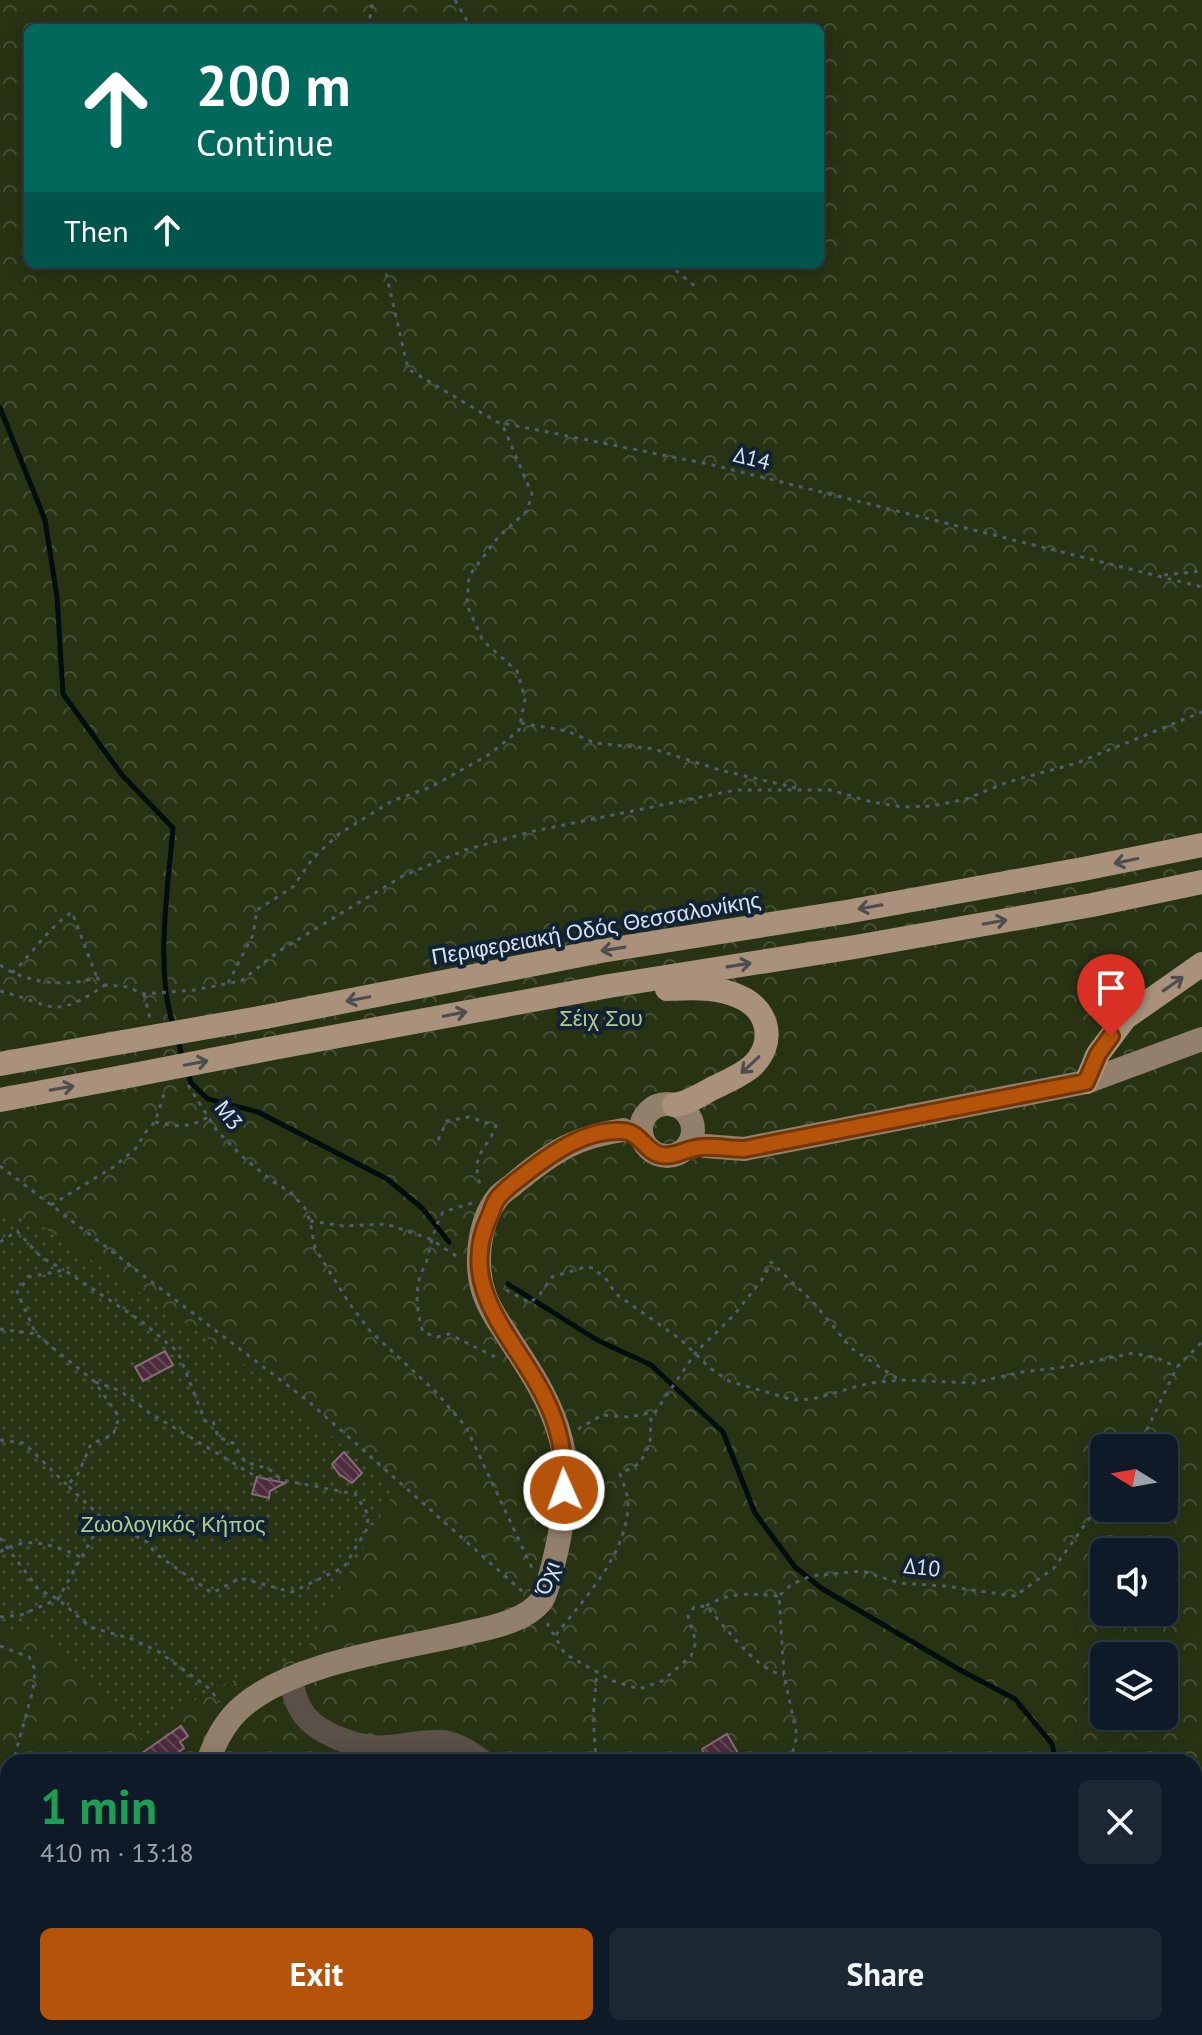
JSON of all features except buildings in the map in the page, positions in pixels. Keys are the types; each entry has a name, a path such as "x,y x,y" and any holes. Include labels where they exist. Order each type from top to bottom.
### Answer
{"highway":[{"name":"Περιφερειακή Οδός Θεσσαλονίκης","path":"0,1064 265,1017 601,951 846,912 1202,845"},
{"path":"0,1100 609,986 855,947 1202,882"},
{"path":"1086,1082 1098,1054 1125,1018 1202,964"},
{"path":"609,986 715,990 742,997 763,1016 767,1028 765,1045 750,1067 697,1097 674,1105"}],"main road":[{"path":"699,1138 744,1149 1086,1082 1202,1039"},
{"path":"657,1105 674,1105 688,1114 699,1138 673,1156 656,1154 633,1136 644,1116 657,1105"},
{"name":"Όχι","path":"212,1754 224,1727 238,1711 262,1693 290,1679 354,1660 486,1629 523,1615 537,1605 548,1587 560,1529 565,1477 561,1438 537,1382 484,1295 479,1269 481,1239 497,1198 564,1147 589,1135 633,1136"}],"street":[{"path":"290,1679 300,1709 313,1724 342,1740 361,1747 385,1748 445,1742 473,1754"}],"path":[{"path":"369,24 373,0"},
{"path":"455,0 469,24"},
{"name":"Δ14","path":"385,268 408,369 503,424 713,465 1202,587"},
{"path":"673,268 697,288"},
{"path":"228,983 253,935 257,910 293,887 313,858 339,834 392,801 431,787 490,754 519,730 525,699 517,671 483,641 467,605 469,576 498,537 527,511 532,494 503,424"},
{"path":"1160,575 1202,571"},
{"path":"0,991 43,1007 63,1009 105,985 128,987 144,994 194,990 241,981 279,951 403,876 465,850 534,831 736,790 830,790 903,807 932,806 966,799 997,785 1077,763 1202,712"},
{"path":"521,723 567,731 595,743 654,749 720,770 801,789"},
{"path":"12,973 34,952 55,924 72,912 97,978 105,985"},
{"path":"0,965 19,977 65,984 97,978"},
{"path":"144,994 151,1020"},
{"name":"Μ3","path":"185,1082 217,1131 244,1158 290,1192 305,1208 315,1248 370,1331 435,1391 466,1427 534,1571"},
{"path":"51,1205 115,1166 136,1148 155,1122 167,1085"},
{"path":"155,1122 177,1127 193,1125 208,1117"},
{"path":"0,1166 308,1401 537,1605 565,1654 613,1681 639,1689 662,1681 691,1656 696,1642 688,1616 694,1607 706,1606 721,1597 743,1594 779,1596 784,1675 797,1736 792,1754"},
{"path":"310,1221 343,1226 386,1224 430,1239 470,1264"},
{"path":"0,1242 17,1231 41,1257 141,1321 178,1352 205,1421 213,1421 218,1437 233,1443 245,1462 269,1469 282,1480"},
{"path":"555,1636 597,1582 617,1547 626,1521 628,1501 620,1474 640,1463 650,1444 651,1418 696,1352 734,1315 764,1277 771,1262 813,1302 851,1348 901,1380"},
{"path":"506,1290 530,1303 552,1277 585,1267 593,1268 607,1280 616,1294 696,1352 710,1368 729,1381 793,1400 812,1399 870,1383 901,1380 973,1383 1133,1353 1157,1358 1177,1367"},
{"path":"64,1270 29,1277 17,1292 36,1334 95,1382 119,1417 113,1435 91,1444 78,1474 67,1485"},
{"path":"0,1329 36,1334"},
{"path":"1145,1434 1177,1367 1202,1342"},
{"path":"0,1440 24,1443 103,1519 147,1542 156,1554 212,1593 240,1578 292,1592 344,1567 367,1529 368,1514 355,1494 255,1476 148,1412 119,1390 95,1382"},
{"path":"561,1438 602,1415 629,1417 656,1411"},
{"name":"Δ10","path":"779,1596 792,1584 811,1576 862,1571 900,1583 1015,1596 1054,1568 1090,1518"},
{"path":"0,1617 21,1615 58,1599 103,1519"},
{"path":"0,1538 39,1590 58,1599 90,1627 132,1639 159,1652 210,1689 216,1697"},
{"path":"0,1552 32,1542 56,1546 83,1558"},
{"path":"706,1606 761,1665 773,1673 784,1675"},
{"path":"0,1646 29,1657 35,1670 33,1690 15,1754"},
{"path":"595,1754 593,1716 597,1672"}],"green space":[{"name":"Σέιχ Σου","path":"0,0 1202,0 1202,1754 0,1754"},
{"name":"Ζωολογικός Κήπος","path":"0,1215 33,1220 232,1355 396,1489 302,1657 210,1689 142,1741 52,1643 34,1633 0,1632"}],"waterway":[{"path":"0,408 45,520 57,597 63,694 122,775 173,828 164,953 173,1025"},
{"path":"177,1038 183,1059"},
{"path":"188,1072 191,1083 208,1099 258,1112 387,1179 422,1208 449,1242"},
{"path":"508,1284 597,1340 651,1365 723,1432 755,1513 795,1567 821,1588 1015,1699 1052,1744 1054,1754"}],"route":[{"path":"564,1490 563,1446 546,1399 490,1308 481,1283 478,1254 485,1224 497,1198 564,1147 589,1135 623,1130 632,1133 648,1149 664,1156 705,1146 744,1149 1086,1082 1098,1054 1111,1036"}]}
